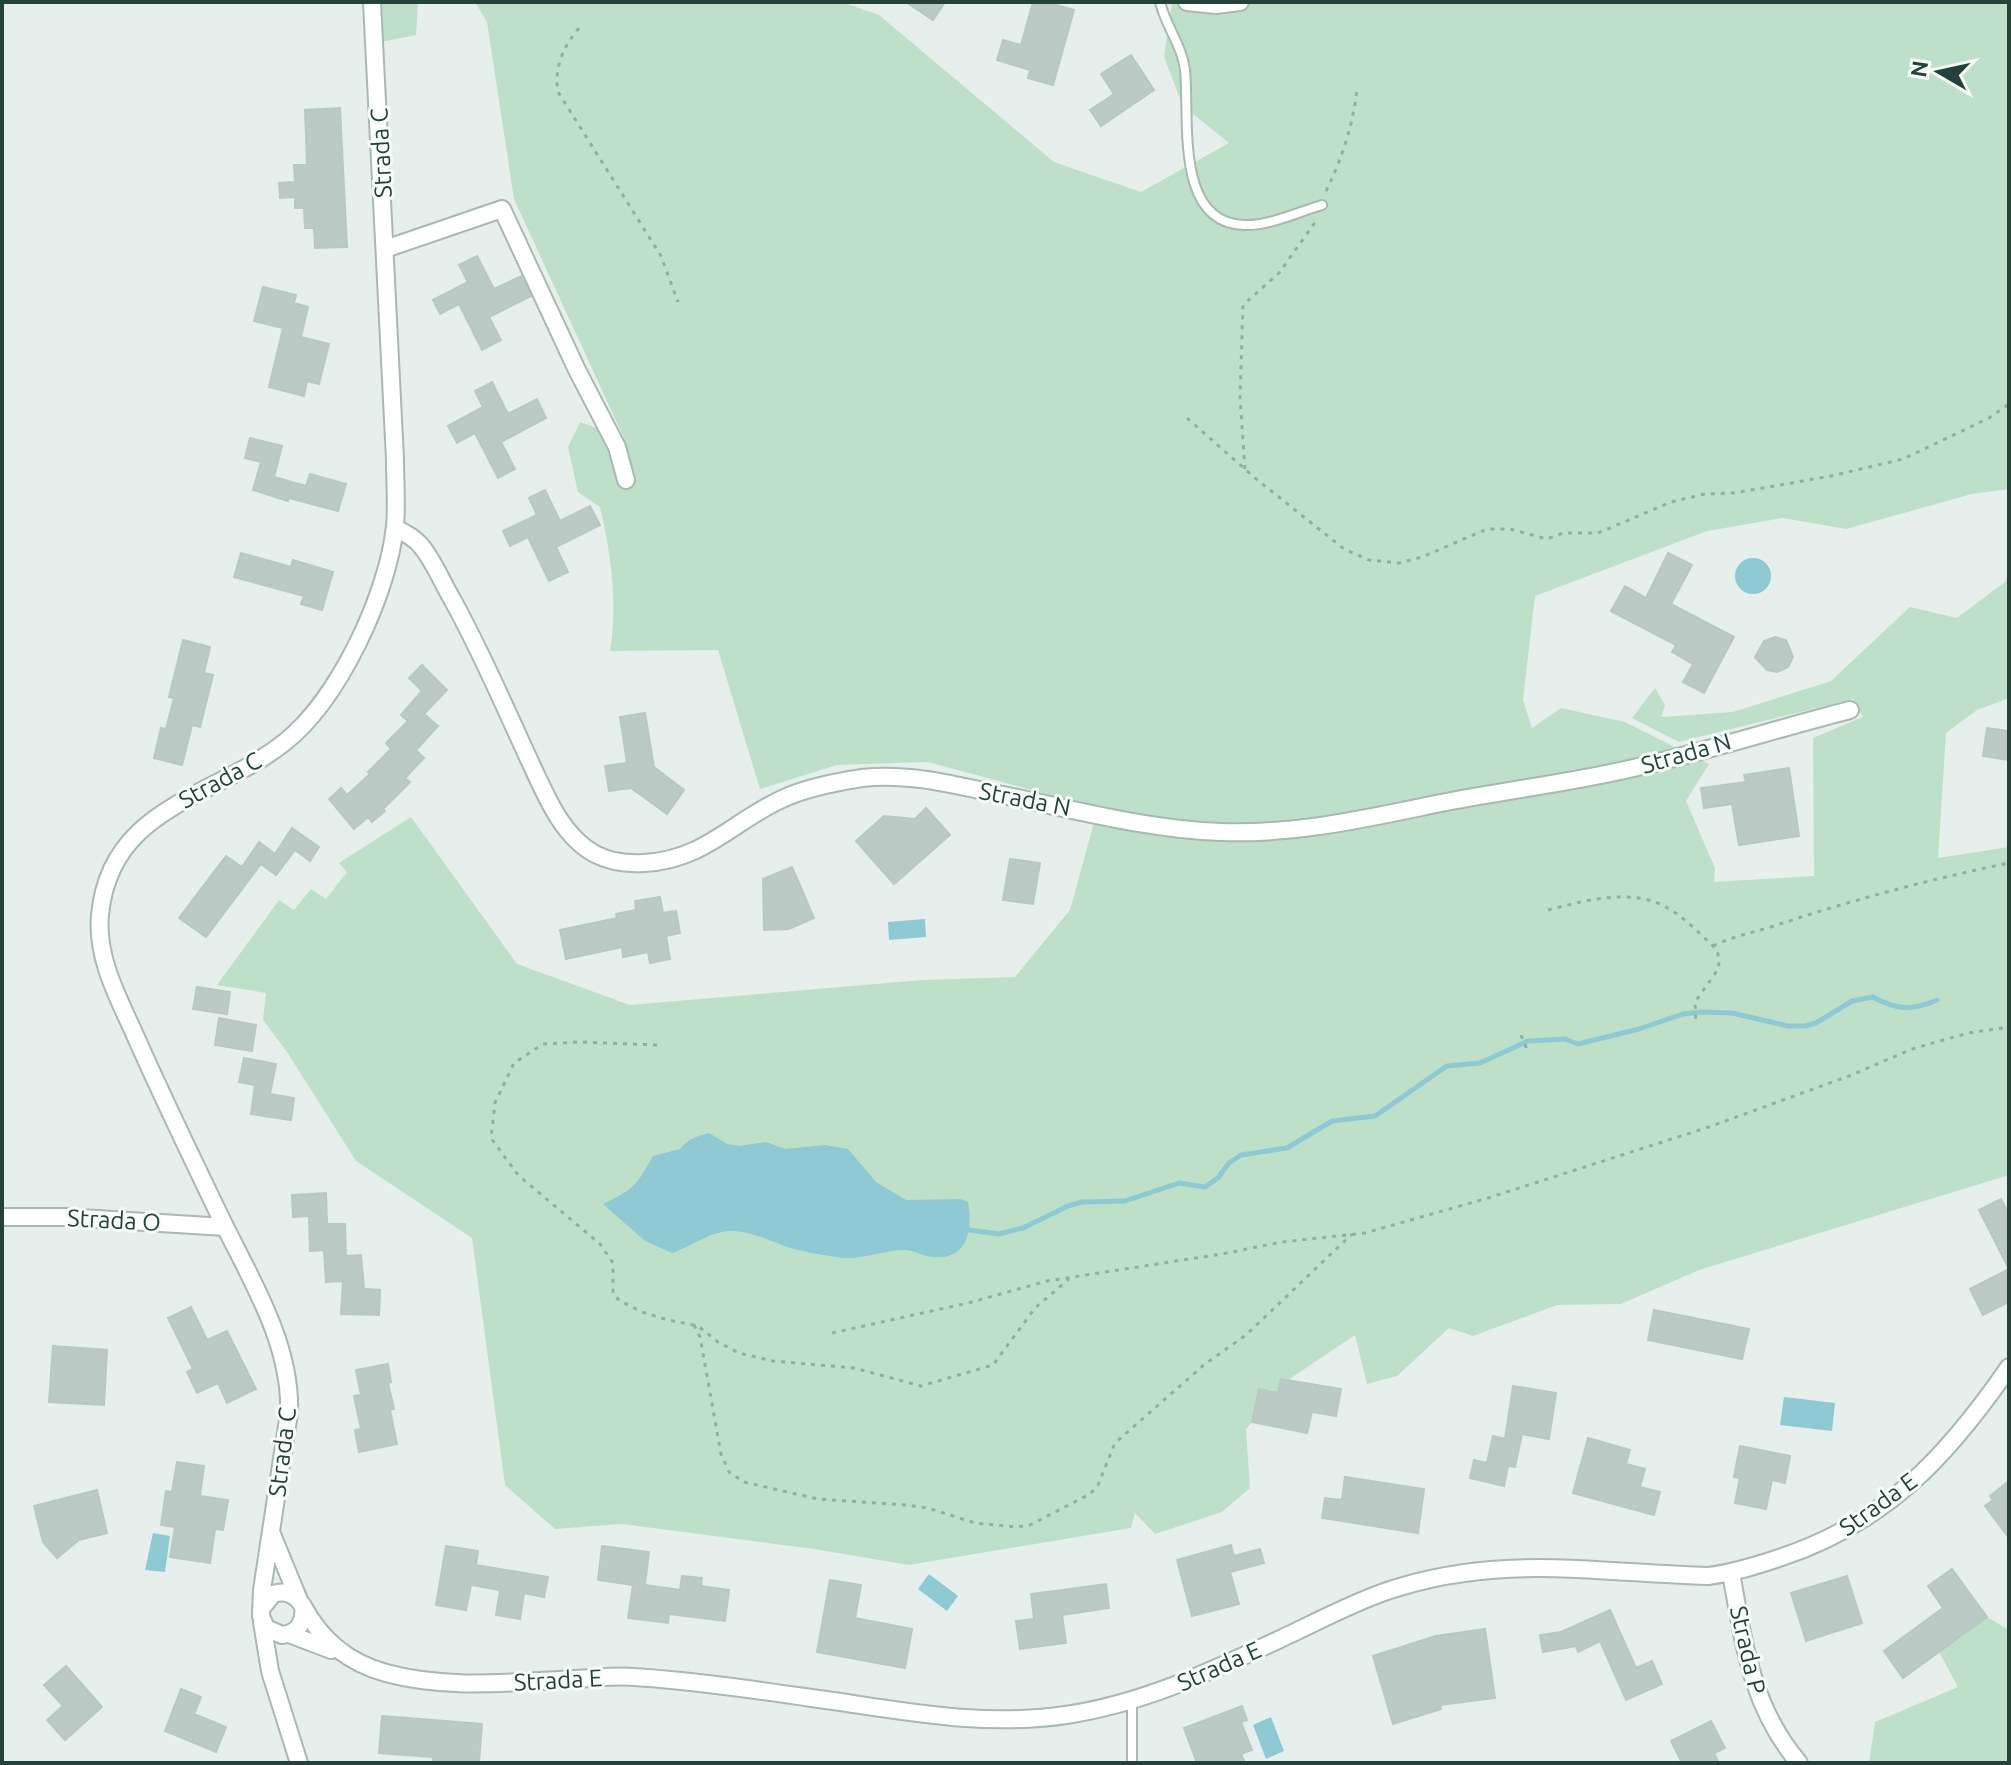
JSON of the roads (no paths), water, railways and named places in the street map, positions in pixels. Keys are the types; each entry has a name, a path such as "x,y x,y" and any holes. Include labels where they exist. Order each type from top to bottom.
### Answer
{"street":[{"name":"Strada C","path":"299,1763 270,1671 262,1616 271,1530 288,1422 287,1381 282,1358 269,1320 113,986 100,939 103,899 120,856 146,823 162,811 267,755 292,736 317,710 357,646 384,572 395,528 394,421 372,2"},
{"path":"1187,2 1216,5 1240,2"},
{"path":"385,249 502,209 577,370 617,447 626,480"},
{"name":"Strada N","path":"395,528 413,538 426,553 467,626 542,787 562,822 583,846 601,857 621,862 652,862 686,855 712,844 781,799 863,778 942,783 1188,830 1283,831 1581,780 1672,759 1850,710"},
{"name":"Strada O","path":"2,1217 65,1217 225,1227"},
{"name":"Strada E","path":"286,1635 386,1673 452,1682 479,1684 629,1676 931,1716 1043,1718 1083,1712 1132,1701 1184,1683 1366,1599 1427,1580 1469,1572 1536,1567 1697,1576 1731,1573 1827,1539 1854,1526 1904,1490 1962,1432 2009,1367"},
{"name":"Strada C","path":"271,1530 301,1603"},
{"name":"Strada P","path":"1731,1573 1749,1671 1756,1691 1773,1727 1799,1763"},
{"path":"270,1671 274,1653 286,1635 303,1621 301,1603 294,1595 280,1592 267,1598 262,1616 270,1632 286,1635"},
{"name":"Strada E","path":"301,1603 314,1627 348,1656"}],"lane":[{"path":"1160,2 1164,21 1181,50 1189,156 1193,184 1201,201 1216,218 1243,225 1322,205"},
{"path":"1132,1701 1132,1763"}],"water":[{"path":"1753,558 1766,563 1771,576 1766,589 1753,594 1740,589 1735,576 1740,563"},
{"path":"925,919 926,937 889,940 888,922"},
{"path":"709,1133 727,1144 739,1146 766,1142 785,1149 825,1145 848,1149 876,1182 906,1200 960,1199 968,1202 970,1223 965,1241 954,1254 944,1257 903,1250 845,1258 787,1247 749,1233 729,1231 672,1253 645,1241 603,1204 633,1186 653,1156 680,1149 689,1140"},
{"path":"1784,1397 1835,1403 1832,1431 1780,1425"},
{"path":"153,1533 170,1536 165,1572 145,1570"},
{"path":"929,1574 958,1596 947,1611 918,1589"},
{"path":"1271,1717 1284,1751 1266,1759 1253,1725"}],"waterway":[{"path":"969,1230 999,1234 1023,1228 1082,1202 1125,1201 1179,1183 1205,1187 1241,1155 1287,1148 1332,1121 1375,1116 1447,1066 1480,1063 1528,1041 1565,1039 1578,1044 1683,1014 1701,1012 1732,1013 1788,1026 1805,1026 1816,1023 1852,1001 1873,997 1905,1008 1937,1000"}]}
